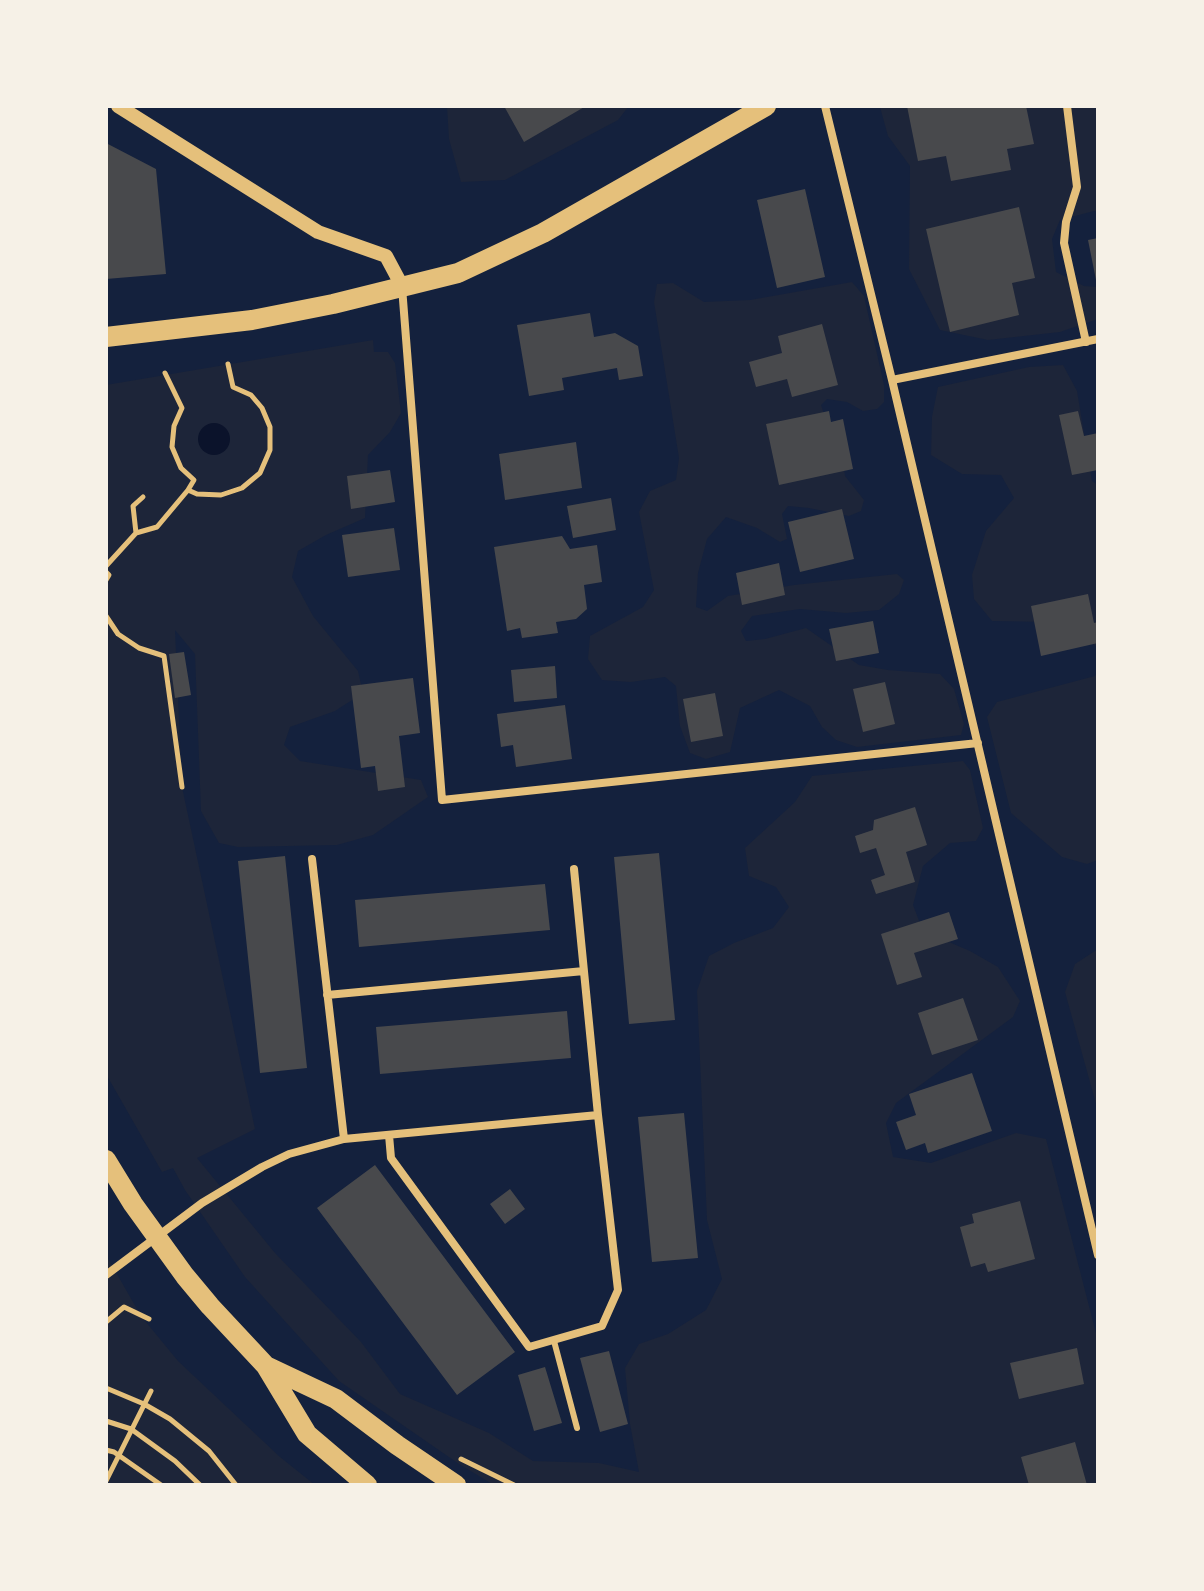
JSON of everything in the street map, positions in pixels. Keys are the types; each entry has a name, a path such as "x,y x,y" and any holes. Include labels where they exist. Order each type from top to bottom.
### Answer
{"main road":[{"path":"106,337 252,320 333,304 458,273 543,233 739,113 766,106"},
{"path":"106,1160 156,1237 210,1306 266,1366 307,1434 367,1485"},
{"path":"266,1366 336,1399 456,1485"}],"street":[{"path":"118,106 318,232 386,256 402,286 442,800 978,743"},
{"path":"825,106 1098,1255"},
{"path":"1067,106 1077,187 1066,222 1064,243 1086,342"},
{"path":"892,380 1098,339"},
{"path":"312,859 344,1139"},
{"path":"389,1135 391,1158 529,1347 602,1326 618,1290 574,869"},
{"path":"327,995 584,971"},
{"path":"106,1275 202,1203 289,1154 344,1139 598,1115"}],"lane":[{"path":"554,1341 577,1428"}],"path":[{"path":"188,490 197,494 221,495 242,488 260,473 270,450 270,427 262,408 251,395 233,387 228,364"},
{"path":"106,566 136,533 157,527 194,480 181,468 172,447 174,426 182,408 165,373"},
{"path":"136,533 133,506 143,497"},
{"path":"106,572 109,575 106,580"},
{"path":"106,616 118,634 139,648 164,656 182,787"},
{"path":"106,1322 124,1307 149,1319"},
{"path":"106,1388 170,1419 209,1451 236,1485"},
{"path":"111,1485 106,1481 151,1391"},
{"path":"106,1421 131,1429 175,1461 200,1485"},
{"path":"106,1450 161,1485"},
{"path":"451,1454 514,1485"}],"shaded area":[{"path":"447,106 629,106 618,120 505,180 461,182 449,139"},
{"path":"881,106 1098,106 1098,212 1060,220 1052,239 1056,272 1084,286 1098,287 1098,319 1060,332 988,340 940,330 909,269 910,166 888,136"},
{"path":"852,282 864,296 884,385 884,402 877,409 863,411 847,402 827,399 821,405 827,423 841,444 845,476 864,500 861,511 849,516 788,506 782,514 787,539 780,542 757,528 726,517 707,539 698,573 696,607 707,611 728,596 794,585 897,574 904,580 899,594 879,610 846,613 800,609 752,616 741,631 746,641 806,628 859,665 940,674 954,689 964,724 961,735 857,747 836,740 822,727 810,706 779,690 740,708 730,752 706,759 690,753 680,726 676,686 665,677 631,682 602,680 588,659 590,636 643,607 654,590 639,512 650,491 676,480 679,458 654,302 657,284 673,283 704,302 750,300"},
{"path":"373,340 374,352 388,352 395,363 401,413 390,432 368,455 365,518 298,551 292,577 313,616 358,671 363,693 335,711 290,727 284,745 300,761 421,780 428,797 373,835 337,845 238,847 219,843 201,811 195,654 175,630 182,787 255,1129 197,1158 275,1253 361,1342 400,1394 489,1433 533,1461 599,1463 639,1472 630,1424 625,1368 639,1344 668,1334 706,1310 722,1279 707,1220 697,991 709,956 773,928 789,907 776,887 749,876 745,848 795,802 812,776 963,761 970,770 983,828 976,841 950,843 923,866 913,905 923,931 998,967 1020,1001 1013,1017 896,1103 886,1123 893,1157 931,1163 1016,1133 1046,1139 1098,1341 1098,1485 494,1485 339,1381 245,1277 173,1168 162,1172 106,1074 106,385"},
{"path":"1063,365 1077,391 1092,481 1098,485 1098,648 1079,633 1050,622 992,621 974,599 972,575 986,531 1014,498 1001,475 962,474 931,455 932,417 938,387 1029,367"},
{"path":"214,423 226,427 230,439 226,451 214,455 202,451 198,439 202,427"},
{"path":"1098,671 1098,860 1087,864 1062,857 1011,813 987,717 997,702 1095,676"},
{"path":"1098,949 1098,1111 1065,992 1075,964"},
{"path":"106,1255 141,1316 178,1361 280,1457 315,1485 106,1485"}],"building":[{"path":"504,106 586,106 524,142"},
{"path":"907,106 1026,106 1034,144 1007,149 1011,170 951,181 946,156 918,161"},
{"path":"106,143 156,169 166,274 106,279"},
{"path":"805,189 825,277 777,288 757,200"},
{"path":"1019,207 1035,278 1012,283 1019,315 950,332 926,229"},
{"path":"1098,238 1098,285 1097,285 1088,240"},
{"path":"590,313 594,337 615,333 638,346 643,376 619,380 617,368 562,378 564,390 529,396 517,325"},
{"path":"822,324 838,385 792,397 787,379 756,387 749,362 782,353 778,336"},
{"path":"829,411 831,422 843,419 853,469 779,485 766,424"},
{"path":"1078,411 1084,436 1098,433 1098,470 1072,475 1059,415"},
{"path":"576,442 582,488 505,500 499,454"},
{"path":"390,470 395,502 351,509 347,476"},
{"path":"611,498 616,530 573,538 567,506"},
{"path":"842,509 854,559 800,572 788,522"},
{"path":"394,528 400,570 348,577 342,535"},
{"path":"562,536 570,549 597,545 602,582 584,585 587,609 576,619 556,622 558,633 522,638 520,628 507,631 494,547"},
{"path":"779,563 785,595 742,605 736,573"},
{"path":"1088,594 1094,623 1098,622 1098,643 1041,656 1031,606"},
{"path":"873,621 879,653 836,661 829,629"},
{"path":"184,652 191,695 175,698 169,654"},
{"path":"555,666 557,698 514,702 511,670"},
{"path":"413,678 420,733 399,736 405,787 378,791 375,766 361,768 351,686"},
{"path":"885,682 895,724 863,732 853,689"},
{"path":"715,693 723,736 691,742 683,699"},
{"path":"565,705 572,759 516,767 513,745 501,747 497,714"},
{"path":"915,807 927,845 906,852 915,882 876,894 871,880 885,875 876,848 860,853 855,836 873,830 874,820"},
{"path":"659,853 675,1020 629,1024 614,857"},
{"path":"285,856 307,1068 260,1073 238,861"},
{"path":"545,884 550,930 359,947 355,900"},
{"path":"949,912 958,939 914,953 922,977 897,985 881,934"},
{"path":"963,998 978,1040 932,1055 918,1013"},
{"path":"567,1011 571,1058 380,1074 376,1027"},
{"path":"972,1073 992,1131 928,1153 925,1143 906,1150 896,1122 916,1115 909,1094"},
{"path":"684,1113 698,1258 652,1262 638,1117"},
{"path":"375,1165 515,1352 457,1395 317,1208"},
{"path":"510,1189 525,1209 505,1224 490,1204"},
{"path":"1020,1201 1035,1259 988,1272 985,1263 971,1267 960,1227 974,1223 972,1214"},
{"path":"1077,1348 1084,1384 1019,1399 1010,1363"},
{"path":"609,1351 628,1424 600,1432 580,1358"},
{"path":"545,1367 562,1423 534,1431 518,1375"},
{"path":"1075,1442 1087,1485 1029,1485 1021,1457"}]}
